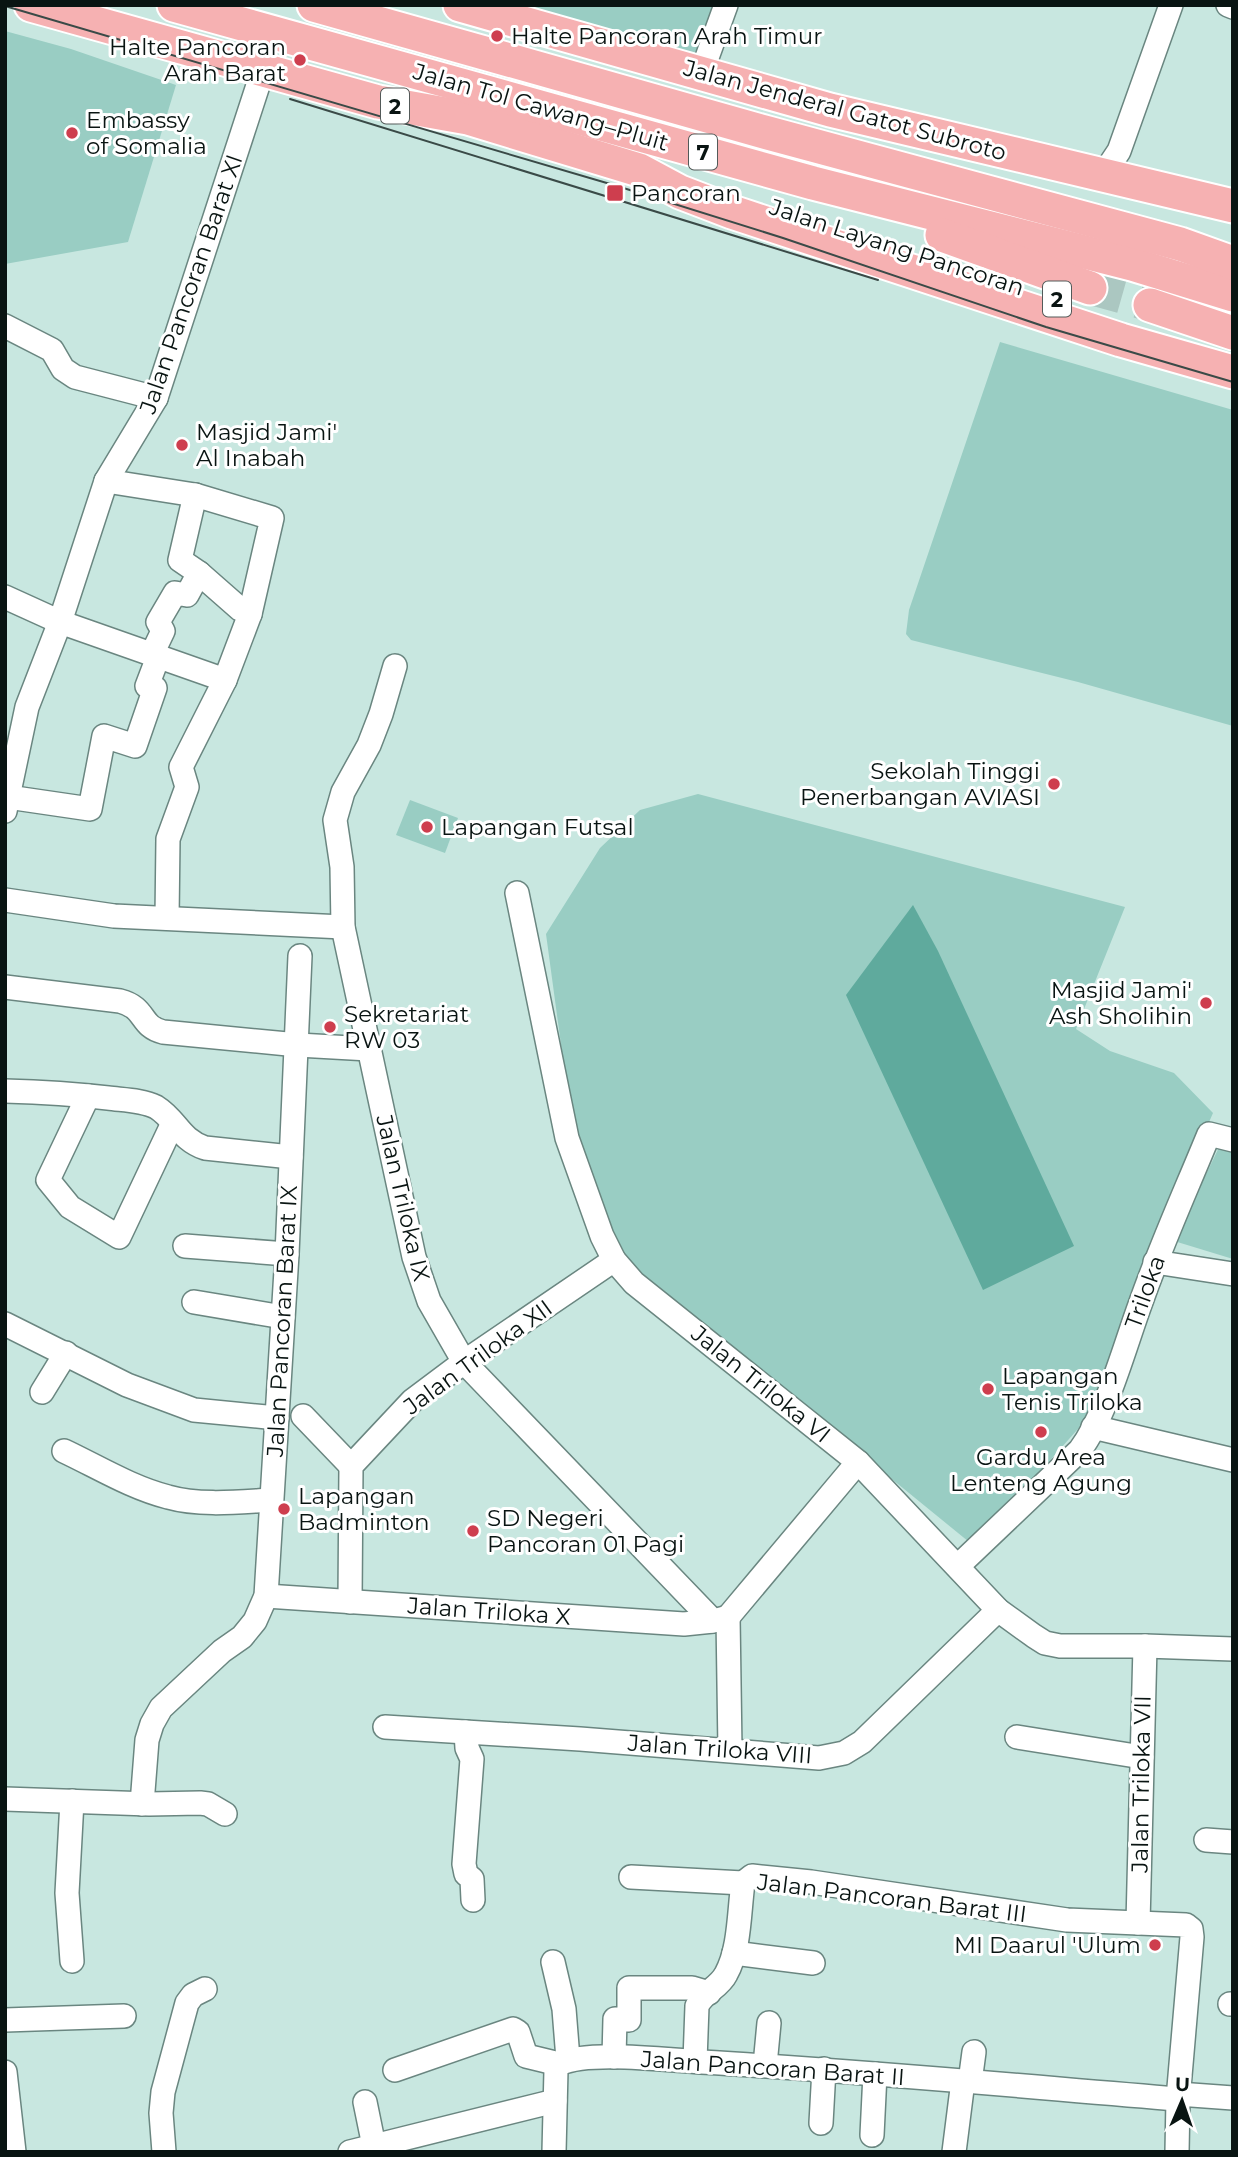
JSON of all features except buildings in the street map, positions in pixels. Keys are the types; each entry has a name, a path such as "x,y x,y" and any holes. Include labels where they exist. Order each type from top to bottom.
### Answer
{"highway":[{"name":"2","path":"31,5 378,102 468,118 639,170 680,192 732,212 1121,340 1233,372"},
{"name":"Jalan Tol Cawang–Pluit","path":"174,5 813,183 1132,264 1233,295"},
{"name":"Jalan Tol Cawang–Pluit","path":"314,5 754,129 1180,244 1233,263"},
{"name":"Jalan Jenderal Gatot Subroto","path":"461,5 852,116 1111,167 1233,206"},
{"name":"Jalan Layang Pancoran","path":"639,170 667,174 728,192 1233,356"},
{"path":"813,183 906,222 1090,288"},
{"path":"1062,211 1201,234 1233,242"},
{"path":"1150,305 1233,333"}],"street":[{"path":"701,74 726,5"},
{"path":"1111,167 1171,5"},
{"path":"1228,5 1233,7"},
{"name":"Jalan Pancoran Barat XI","path":"6,804 8,773 27,707 60,622 106,481 156,398 263,70"},
{"path":"5,326 52,350 68,374 156,398"},
{"path":"106,481 195,495 272,518 250,614 225,680 181,767 187,788 168,839 167,919"},
{"path":"195,495 179,557 181,562 200,573 240,610 250,614"},
{"path":"6,804 90,809 104,736 135,746 155,688 147,686 163,631 158,622 175,593 187,594 200,573"},
{"path":"5,597 60,622 225,680"},
{"name":"Jalan Triloka IX","path":"395,666 382,714 339,804 335,820 342,867 342,928 414,1257 429,1301 464,1362 720,1619"},
{"name":"Jalan Triloka VI","path":"517,893 567,1138 602,1236 614,1260 634,1283 858,1462 998,1610 1045,1643 1060,1646 1233,1649"},
{"path":"5,900 114,916 342,928"},
{"name":"Jalan Pancoran Barat IX","path":"266,1596 287,1254 300,956"},
{"path":"5,987 132,1004 140,1011 147,1024 163,1032 369,1049"},
{"path":"5,1091 136,1101 154,1106 192,1143 205,1147 291,1157"},
{"path":"88,1096 48,1180 70,1207 119,1237 173,1123"},
{"name":"Triloka","path":"958,1566 1080,1450 1093,1427 1155,1262 1209,1134 1233,1140"},
{"path":"185,1246 287,1254"},
{"name":"Jalan Triloka XII","path":"351,1466 412,1401 464,1362 614,1260"},
{"path":"1155,1262 1233,1274"},
{"path":"194,1302 283,1317"},
{"path":"7,1327 66,1353 127,1385 194,1410 277,1418"},
{"path":"42,1392 66,1353"},
{"path":"303,1416 351,1466 350,1602"},
{"path":"1093,1427 1233,1460"},
{"path":"64,1451 170,1498 203,1501 271,1500"},
{"path":"730,1750 720,1619 858,1462"},
{"path":"142,1804 147,1740 161,1708 222,1651 242,1637 255,1621 266,1596"},
{"name":"Jalan Triloka X","path":"266,1596 684,1624 720,1619"},
{"name":"Jalan Triloka VIII","path":"385,1727 819,1758 844,1753 862,1742 998,1610"},
{"name":"Jalan Triloka VII","path":"1138,1923 1145,1646"},
{"path":"466,1732 467,1748 472,1759 464,1864 466,1874 471,1879 473,1900"},
{"path":"1017,1737 1142,1757"},
{"path":"5,1799 142,1804 200,1803 208,1804 225,1814"},
{"path":"72,1801 67,1893 72,1961"},
{"path":"1206,1840 1233,1842"},
{"path":"632,1877 743,1883"},
{"name":"Jalan Pancoran Barat III","path":"695,2061 697,2006 700,1998 709,1993 726,1975 734,1952 743,1883 752,1877 1067,1920 1186,1925 1191,1929 1178,2096"},
{"path":"734,1952 813,1963"},
{"path":"553,1962 564,2009 563,2062 555,2101 554,2152"},
{"path":"614,2057 615,2019 629,2020 629,1988 692,1988 709,1993"},
{"path":"164,2152 161,2113 169,2068 187,2003 193,1995 205,1989"},
{"path":"5,2020 124,2016"},
{"path":"765,2065 769,2023"},
{"name":"Jalan Pancoran Barat II","path":"395,2070 513,2029 518,2032 526,2056 563,2062 614,2057 695,2061 1233,2098"},
{"path":"954,2152 974,2052"},
{"path":"821,2123 824,2069"},
{"path":"872,2135 875,2074"},
{"path":"6,2085 14,2152"},
{"path":"1177,2152 1178,2096"},
{"path":"350,2152 555,2101"},
{"path":"365,2102 374,2146"}],"shaded area":[{"path":"480,5 718,5 690,61"},
{"path":"5,31 71,49 176,85 128,242 5,264"},
{"path":"1000,342 1233,410 1233,726 1078,682 911,640 906,634 909,610"},
{"path":"698,794 1125,907 1076,1029 1110,1051 1174,1073 1213,1113 1156,1243 1085,1421 974,1546 623,1260 576,1155 546,934 600,848 640,810"},
{"name":"Lapangan Futsal","path":"410,800 458,818 445,853 396,835"},
{"path":"913,905 938,951 1074,1246 983,1290 846,995"},
{"path":"1223,1139 1233,1142 1233,1259 1174,1241"}],"tunnel":[{"path":"1090,288 1150,305"}],"tram line":[{"path":"5,6 617,186 783,238 1046,327 1233,382"},
{"path":"290,99 878,280"}],"place":[{"name":"Halte Pancoran Arah Timur","path":"497,36"},
{"name":"Halte Pancoran Arah Barat","path":"300,60"},
{"name":"Embassy of Somalia","path":"72,133"},
{"name":"Pancoran","path":"615,193"},
{"name":"Masjid Jami' Al Inabah","path":"182,445"},
{"name":"Sekolah Tinggi Penerbangan AVIASI","path":"1054,784"},
{"name":"Lapangan Futsal","path":"427,827"},
{"name":"Masjid Jami' Ash Sholihin","path":"1206,1003"},
{"name":"Sekretariat RW 03","path":"330,1027"},
{"name":"Lapangan Tenis Triloka","path":"988,1389"},
{"name":"Gardu Area Lenteng Agung","path":"1041,1432"},
{"name":"Lapangan Badminton","path":"284,1509"},
{"name":"SD Negeri Pancoran 01 Pagi","path":"473,1531"},
{"name":"MI Daarul 'Ulum","path":"1155,1945"}]}
